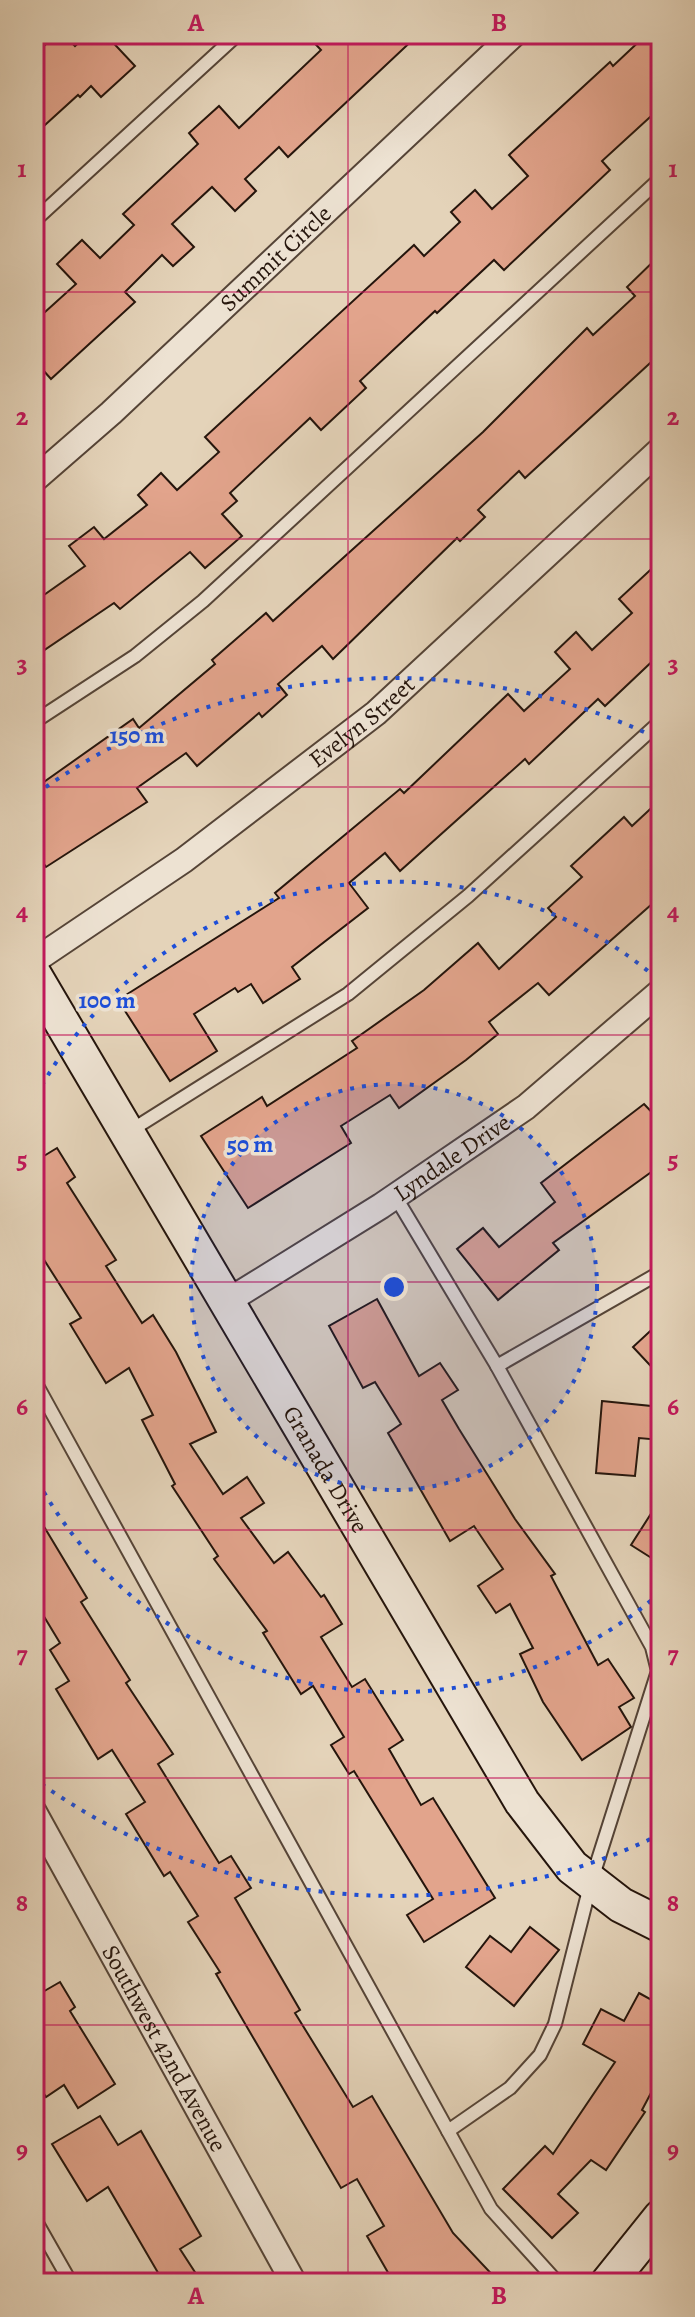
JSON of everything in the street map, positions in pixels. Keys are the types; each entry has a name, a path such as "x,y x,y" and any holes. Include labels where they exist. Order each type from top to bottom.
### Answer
{"street":[{"name":"Summit Circle","path":"34,480 111,413 514,34"},
{"name":"Evelyn Street","path":"34,961 184,860 376,713 661,449"},
{"name":"Granada Drive","path":"34,975 522,1802 572,1867 621,1905 661,1925"},
{"name":"Lyndale Drive","path":"228,1301 395,1196 526,1107 661,991"},
{"name":"Southwest 42nd Avenue","path":"34,1812 294,2283"},
{"path":"608,2283 661,2217"}],"lane":[{"path":"34,221 238,34"},
{"path":"34,722 135,656 203,601 661,178"},
{"path":"127,1132 348,994 468,896 661,721"},
{"path":"395,1196 497,1366 652,1647 658,1671 591,1882 555,2024 540,2055 510,2088 448,2131"},
{"path":"497,1366 661,1272"},
{"path":"34,1380 491,2209 558,2283"},
{"path":"34,2218 71,2283"}],"building":[{"path":"57,34 63,34 75,46 88,34 105,34 135,66 101,97 91,86 34,135 34,55"},
{"path":"306,34 419,34 288,157 279,147 245,179 256,191 235,211 212,187 172,224 194,247 173,266 162,255 125,292 135,302 51,379 34,360 34,322 76,284 57,264 82,240 100,258 134,225 123,214 198,144 189,133 219,106 239,128 321,50"},
{"path":"647,34 661,34 661,107 602,161 610,170 504,270 494,260 437,313 435,311 360,381 366,388 321,430 310,418 230,493 237,501 222,514 242,536 205,568 190,552 120,609 114,603 34,657 34,602 85,566 69,546 94,527 104,539 147,505 138,495 161,473 177,490 219,452 205,437 414,245 424,256 460,222 451,212 475,190 492,209 528,176 509,155 610,62 613,66"},
{"path":"661,254 661,353 525,478 519,471 478,510 485,517 460,541 457,538 333,659 322,646 278,684 287,695 262,717 259,713 197,766 186,753 137,788 147,802 46,867 34,849 34,789 133,719 139,728 215,664 212,660 266,613 273,621 483,432 587,328 593,335 635,296 627,287"},
{"path":"661,560 661,653 605,706 598,699 529,764 525,759 400,871 385,853 349,883 368,908 292,967 300,979 263,1003 251,984 238,992 235,988 194,1014 217,1051 170,1081 118,1000 279,898 275,893 400,789 404,793 508,694 524,711 570,669 555,652 576,632 592,650 632,613 619,599"},
{"path":"661,799 661,896 549,995 538,983 489,1022 498,1034 466,1060 399,1108 390,1095 341,1126 351,1143 248,1208 201,1136 262,1097 267,1106 357,1048 352,1041 424,990 478,943 499,969 556,917 548,908 582,877 571,866 624,817 632,826"},
{"path":"644,1104 661,1122 661,1165 553,1243 559,1250 498,1300 457,1249 483,1228 499,1247 555,1202 541,1183"},
{"path":"57,1148 75,1177 67,1183 116,1260 106,1266 142,1323 153,1315 176,1352 216,1432 190,1444 223,1494 247,1477 264,1503 241,1518 274,1563 288,1552 321,1597 324,1595 342,1624 321,1637 352,1687 365,1679 403,1740 389,1749 421,1805 433,1798 495,1898 424,1942 407,1915 433,1899 354,1771 349,1774 331,1745 344,1737 313,1686 301,1694 263,1633 267,1631 214,1559 218,1556 172,1486 175,1484 142,1420 153,1415 129,1368 106,1383 70,1324 81,1318 34,1244 34,1162"},
{"path":"377,1299 419,1376 440,1363 458,1390 442,1400 515,1519 555,1574 551,1576 598,1665 608,1659 634,1698 619,1707 631,1727 582,1760 543,1702 520,1654 533,1648 510,1604 496,1613 478,1586 503,1569 474,1526 450,1541 388,1433 401,1424 375,1382 363,1388 329,1326"},
{"path":"661,1321 661,1377 633,1347"},
{"path":"602,1401 661,1407 661,1440 639,1438 635,1476 596,1473"},
{"path":"661,1498 661,1564 631,1545"},
{"path":"34,1510 87,1598 81,1602 130,1680 126,1683 173,1754 158,1764 219,1863 231,1856 251,1888 235,1898 300,2010 295,2013 353,2107 372,2096 453,2233 500,2283 394,2283 367,2236 384,2226 357,2179 341,2188 216,1974 220,1972 188,1922 198,1916 170,1872 164,1876 126,1814 145,1802 112,1750 98,1759 56,1689 69,1681 50,1650 60,1643 34,1600"},
{"path":"530,1927 559,1950 514,2006 466,1967 490,1936 511,1952"},
{"path":"60,1982 75,2007 70,2011 115,2084 78,2108 64,2085 46,2097 34,2078 34,1997"},
{"path":"639,1993 661,2005 661,2074 642,2110 645,2112 606,2170 591,2160 558,2194 578,2213 552,2238 503,2189 545,2146 553,2154 615,2062 583,2044 601,2009 624,2021"},
{"path":"100,2116 118,2145 141,2131 201,2236 180,2249 202,2283 164,2283 108,2187 87,2201 52,2144"}]}
